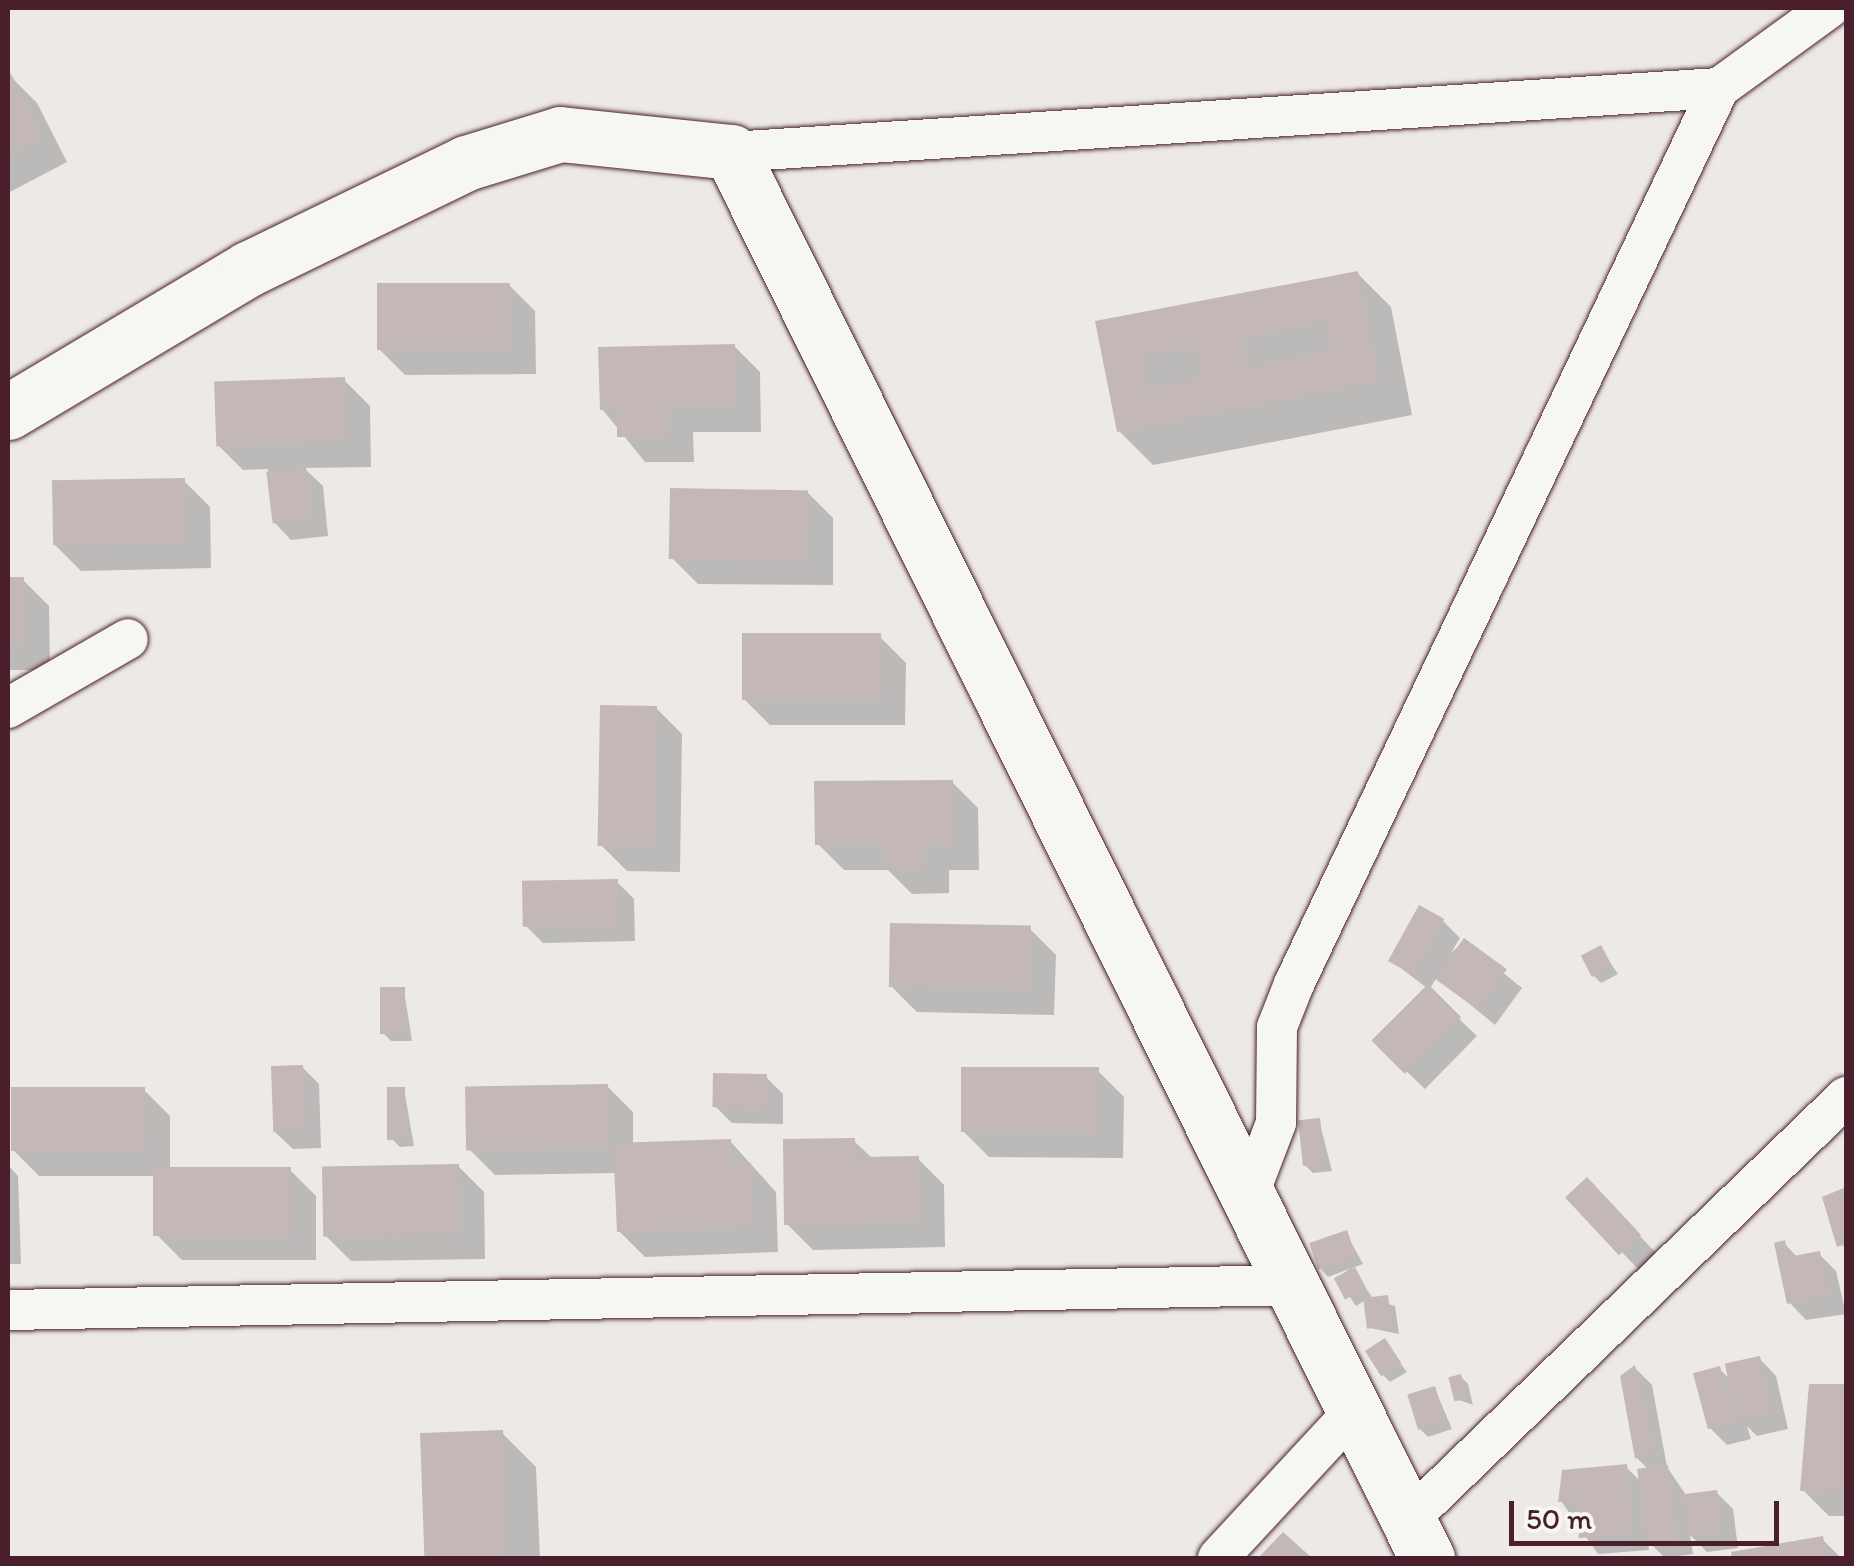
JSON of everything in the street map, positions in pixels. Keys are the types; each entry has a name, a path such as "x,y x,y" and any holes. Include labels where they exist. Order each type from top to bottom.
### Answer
{"street":[{"path":"1250,1191 1276,1122 1278,1028 1294,984 1720,88 1829,8"},
{"path":"8,412 248,269 466,163 560,134 731,152 1720,88"},
{"path":"731,152 1250,1191 1418,1539 1846,1097"},
{"path":"8,708 128,640"},
{"path":"8,1310 1294,1284"},
{"path":"1218,1558 1354,1411"}],"building":[{"path":"11,74 43,136 8,155 8,76"},
{"path":"1358,271 1379,381 1117,432 1095,321","holes":["1326,321 1333,349 1248,367 1242,339","1195,347 1201,379 1146,388 1141,356"]},
{"path":"377,283 510,283 510,350 377,350"},
{"path":"735,344 736,407 668,407 669,437 617,437 617,410 600,410 598,347"},
{"path":"345,377 347,442 216,447 214,382"},
{"path":"306,467 312,519 273,523 266,472"},
{"path":"185,478 186,543 53,545 52,480"},
{"path":"670,488 808,490 807,561 669,559"},
{"path":"8,577 24,577 24,645 8,645"},
{"path":"742,633 881,633 881,700 742,700"},
{"path":"600,705 657,706 655,847 598,846"},
{"path":"953,780 954,845 924,845 924,868 884,869 883,845 815,845 814,781"},
{"path":"618,879 619,925 523,927 522,881"},
{"path":"1419,905 1444,919 1413,975 1388,961"},
{"path":"890,923 1031,925 1030,989 889,987"},
{"path":"1464,938 1507,969 1477,1010 1435,978"},
{"path":"1601,945 1612,966 1592,977 1581,956"},
{"path":"1428,984 1461,1017 1405,1074 1371,1041"},
{"path":"380,987 405,987 405,1034 380,1034"},
{"path":"303,1065 305,1131 273,1132 271,1066"},
{"path":"961,1067 1099,1067 1099,1132 961,1132"},
{"path":"713,1073 767,1074 766,1108 712,1107"},
{"path":"608,1084 609,1148 466,1150 465,1086"},
{"path":"11,1087 145,1087 145,1151 11,1151"},
{"path":"387,1087 405,1087 405,1140 387,1140"},
{"path":"1320,1118 1325,1164 1303,1166 1298,1120"},
{"path":"855,1138 856,1157 919,1156 920,1222 784,1225 783,1139"},
{"path":"731,1139 732,1164 751,1163 753,1227 617,1232 613,1143"},
{"path":"459,1164 460,1234 323,1236 322,1166"},
{"path":"153,1167 291,1167 291,1236 153,1236"},
{"path":"1587,1177 1641,1235 1619,1255 1565,1197"},
{"path":"1846,1187 1846,1244 1837,1247 1822,1197"},
{"path":"1347,1230 1356,1256 1318,1269 1309,1243"},
{"path":"1785,1240 1788,1257 1820,1251 1829,1295 1787,1304 1774,1243"},
{"path":"1355,1267 1366,1288 1345,1299 1334,1278"},
{"path":"1388,1295 1392,1326 1367,1329 1363,1298"},
{"path":"1385,1338 1401,1363 1381,1376 1365,1351"},
{"path":"1760,1356 1772,1412 1737,1419 1725,1363"},
{"path":"1635,1365 1655,1448 1635,1459 1620,1376"},
{"path":"1720,1366 1735,1422 1708,1429 1693,1373"},
{"path":"1461,1374 1467,1398 1454,1401 1448,1377"},
{"path":"1809,1384 1846,1384 1846,1492 1800,1491"},
{"path":"1435,1386 1446,1421 1418,1430 1407,1394"},
{"path":"503,1430 507,1558 424,1558 420,1433"},
{"path":"1627,1464 1633,1534 1579,1538 1576,1501 1558,1502 1562,1470"},
{"path":"1668,1465 1677,1538 1646,1542 1637,1469"},
{"path":"1717,1490 1722,1532 1688,1536 1683,1494"},
{"path":"1283,1532 1312,1558 1258,1558"},
{"path":"1823,1536 1827,1558 1732,1558 1731,1552"}]}
